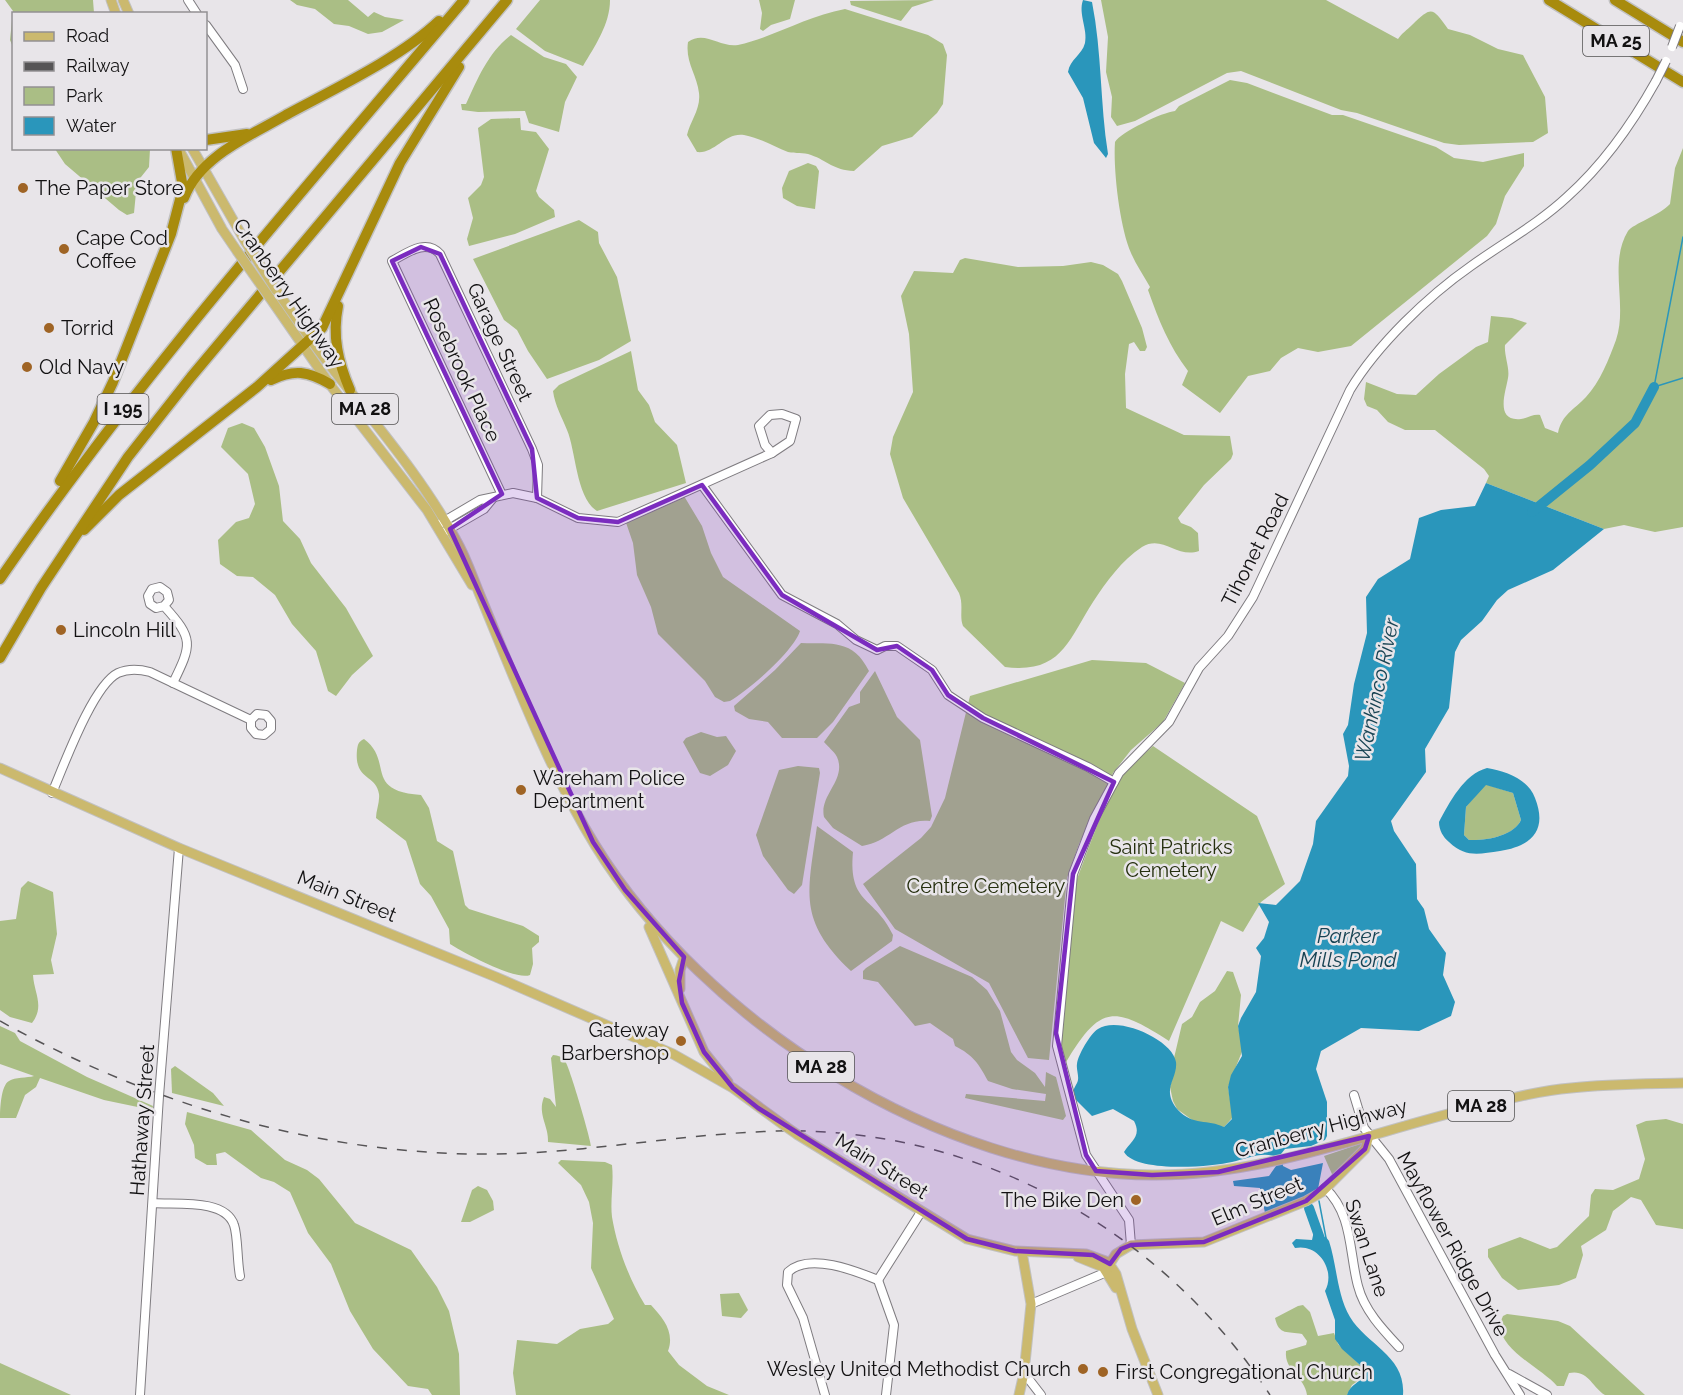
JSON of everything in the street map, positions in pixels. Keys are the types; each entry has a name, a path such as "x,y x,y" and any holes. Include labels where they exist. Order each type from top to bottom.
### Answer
{"highway":[{"path":"33,532 94,422 113,382 179,210 194,179 234,145 406,47 463,0"},
{"name":"I 195","path":"0,579 98,441 463,0"},
{"path":"51,573 83,532 119,495 257,387 308,343 331,312 342,283 420,126 448,82 507,0"},
{"name":"I 195","path":"0,658 51,573 128,457 191,377 507,0"},
{"name":"MA 25","path":"1549,0 1683,82"},
{"name":"MA 25","path":"1615,0 1683,42"},
{"path":"207,140 256,132"},
{"path":"177,150 183,188 179,210"},
{"path":"342,283 334,330 340,366 350,390"},
{"path":"257,387 292,372 313,374 330,384"}],"main road":[{"name":"Cranberry Highway","path":"178,150 237,251 273,294 308,343 382,429 444,527 482,599 558,774 593,842 636,904 683,956 733,1003 785,1043 842,1080 901,1112 1014,1153 1096,1171 1152,1175 1205,1173 1284,1160 1467,1109 1552,1090 1683,1083"},
{"name":"Cranberry Highway","path":"193,150 273,294"},
{"name":"Cranberry Highway","path":"308,343 330,384 444,527"},
{"name":"Main Street","path":"0,768 179,848 486,972 680,1057 733,1088 798,1135 967,1239 995,1248 1073,1255 1109,1265"},
{"path":"636,904 670,971 682,1003 707,1055 733,1088"},
{"path":"670,971 683,956"},
{"path":"682,1003 679,981 683,956"},
{"path":"680,1057 691,1058 707,1055"},
{"path":"690,1063 699,1064 707,1055"},
{"name":"Elm Street","path":"1131,1245 1204,1242 1306,1201 1324,1188 1365,1149 1369,1136"},
{"path":"1131,1245 1121,1249 1109,1265 1158,1395"},
{"path":"1019,1395 1024,1373 1031,1304 1022,1252"}],"street":[{"name":"Tihonet Road","path":"1131,1245 1129,1220 1087,1158 1061,1066 1056,1033 1073,874 1094,819 1114,782 1134,756 1169,722 1199,668 1242,616 1350,390 1369,360 1470,267 1568,197 1616,145 1656,81 1682,22"},
{"path":"207,26 235,66 243,89"},
{"name":"Garage Street","path":"392,261 423,246 432,248 440,254 535,454 538,471 537,498"},
{"name":"Rosebrook Place","path":"392,261 502,495"},
{"path":"444,527 484,509 493,498 521,494 537,498 578,518 618,522 772,453 790,441 796,419 782,414 770,415 759,426 765,445 772,453"},
{"path":"702,485 782,595 837,624 856,640 877,650 885,646 897,646 932,670 942,690 982,718 1088,766 1114,782"},
{"path":"164,606 183,627 189,641 186,656 173,683"},
{"path":"52,793 105,684 119,673 135,669 173,683 251,720"},
{"name":"Hathaway Street","path":"140,1395 179,848"},
{"name":"Mayflower Ridge Drive","path":"1354,1095 1364,1128 1389,1159 1520,1395"},
{"name":"Swan Lane","path":"1324,1188 1336,1199 1345,1221 1361,1295 1374,1318 1399,1347"},
{"path":"153,1203 214,1208 227,1214 235,1226 240,1276"},
{"path":"878,1280 921,1212"},
{"path":"825,1395 803,1318 787,1285 788,1272 799,1266 829,1264 851,1269 878,1280 894,1325 886,1395"},
{"path":"1031,1304 1102,1274 1109,1265"},
{"path":"1506,1371 1547,1395"},
{"path":"1024,1373 1041,1395"}],"highlighted area":[{"path":"421,247 440,254 532,449 537,498 578,518 618,522 702,485 782,595 877,650 897,646 932,670 948,695 983,718 1114,782 1073,874 1056,1033 1086,1155 1096,1171 1152,1175 1218,1172 1369,1136 1365,1149 1306,1201 1204,1242 1131,1245 1121,1249 1110,1264 1093,1255 1015,1251 967,1239 758,1108 733,1088 704,1052 682,1003 679,981 684,957 625,890 593,842 450,529 502,494 392,261"}],"green space":[{"path":"5,0 93,0 94,12 13,12"},
{"path":"290,0 348,0 368,17 374,12 385,17 404,20 382,32 368,34 349,26 334,24 315,9 297,5"},
{"path":"540,0 610,0 605,26 583,66 545,51 516,29"},
{"path":"759,0 795,0 790,19 771,25 763,31 760,29 762,13"},
{"path":"934,0 912,7 901,21 851,5 850,1"},
{"path":"1101,0 1326,0 1398,39 1424,15 1432,12 1448,29 1470,35 1498,49 1523,55 1545,97 1548,133 1533,142 1459,145 1444,143 1357,113 1341,110 1241,71 1227,73 1135,121 1117,126 1111,117 1112,97 1106,72 1108,37"},
{"path":"845,9 928,35 943,44 947,55 943,104 937,113 912,137 882,146 854,171 836,167 808,154 788,152 744,135 731,137 709,150 697,152 687,135 699,99 698,86 688,56 688,42 707,38 725,44 738,45 817,16"},
{"path":"12,21 12,45 10,40"},
{"path":"511,35 544,57 566,64 577,77 565,102 559,132 529,123 525,111 462,110 461,104 466,104 479,75 490,58"},
{"path":"1230,80 1247,83 1332,115 1343,115 1436,147 1454,158 1483,162 1524,153 1524,166 1505,196 1496,224 1487,236 1351,346 1318,352 1298,348 1281,358 1270,371 1248,376 1220,413 1182,385 1188,371 1165,333 1148,290 1150,287 1135,262 1127,242 1118,199 1115,142 1133,128 1175,111 1179,106"},
{"path":"520,118 521,130 536,132 549,149 536,191 539,197 554,210 555,217 515,234 469,246 467,239 473,218 468,198 481,185 484,177 478,128 491,119"},
{"path":"1683,148 1683,527 1655,532 1624,525 1604,529 1486,483 1489,476 1484,469 1435,430 1405,430 1388,422 1377,410 1367,406 1364,399 1366,382 1397,394 1416,395 1439,374 1476,347 1488,342 1491,316 1512,318 1527,323 1505,345 1508,374 1504,411 1513,419 1540,415 1545,428 1558,433 1565,417 1596,384 1616,340 1620,313 1619,257 1622,244 1631,228 1670,204 1675,168"},
{"path":"56,150 150,150 149,167 137,182 134,213 127,215 65,164"},
{"path":"808,163 816,166 819,171 815,209 797,206 783,198 782,188 789,171"},
{"path":"579,220 598,232 599,243 617,277 631,341 599,360 547,379 517,330 504,320 473,259"},
{"path":"965,258 1018,267 1063,266 1091,262 1103,265 1118,274 1142,328 1147,347 1145,351 1140,351 1134,342 1129,344 1125,374 1126,408 1184,435 1230,436 1233,454 1178,518 1181,523 1198,533 1199,551 1184,552 1157,543 1142,547 1128,558 1109,579 1061,652 1051,660 1024,668 1005,667 963,626 959,593 903,498 890,454 893,437 913,392 909,334 901,296 914,271 953,273 960,260"},
{"path":"631,351 638,390 649,405 655,422 677,445 686,483 597,511 585,496 570,439 553,391 559,385"},
{"path":"242,423 254,428 265,447 279,486 283,521 300,539 311,563 346,608 373,656 352,675 336,696 328,691 316,651 292,624 275,595 253,577 237,576 220,564 218,540 236,522 249,518 255,504 248,474 221,447 228,428"},
{"path":"684,496 702,526 711,553 723,577 800,631 789,649 759,680 730,701 724,702 715,697 705,681 658,634 651,607 637,575 633,543 623,514"},
{"path":"801,643 832,644 849,648 863,661 869,671 833,722 817,738 782,738 768,722 749,719 735,711 734,706 775,670"},
{"name":"Centre Cemetery","path":"1092,660 1146,663 1185,683 1163,722 1131,750 1113,773 1079,844 1067,878 1049,1060 1028,1058 989,983 895,929 863,884 921,838 931,827 945,798 970,696"},
{"path":"875,671 897,717 920,740 932,816 930,821 910,823 872,844 862,846 833,828 824,817 825,802 836,780 839,765 836,755 824,742 849,707 860,703 860,692"},
{"path":"701,732 717,737 726,736 736,751 728,765 710,776 700,773 683,742 686,738"},
{"path":"364,739 377,756 385,781 392,788 421,795 429,808 437,841 453,851 465,905 469,909 523,926 539,936 539,942 532,948 533,964 530,975 523,976 502,970 450,944 449,929 431,896 420,884 406,841 376,818 379,794 374,783 362,772 357,760 358,745"},
{"name":"Saint Patricks Cemetery","path":"1153,746 1257,816 1285,884 1261,902 1243,932 1221,921 1169,1041 1134,1021 1121,1017 1109,1017 1099,1021 1088,1030 1065,1064 1059,1033 1077,879 1102,812 1125,771"},
{"path":"798,766 819,768 820,773 802,885 794,894 788,890 763,856 756,835 779,770"},
{"path":"1485,784 1513,793 1521,820 1506,834 1483,840 1469,840 1464,835 1466,807"},
{"path":"817,826 853,852 855,882 859,891 886,922 893,935 892,941 851,971 822,936 814,920 810,904 811,869"},
{"path":"28,881 53,892 57,934 51,960 54,974 33,975 38,1011 32,1023 10,1017 0,1010 0,921 16,919 21,888"},
{"path":"900,946 972,977 987,990 1000,1011 1011,1052 1017,1060 1035,1073 1045,1087 1046,1072 1056,1077 1066,1116 1063,1120 965,1098 966,1094 1045,1101 1046,1094 1012,1089 988,1081 975,1060 955,1046 953,1039 930,1023 915,1026 878,982 863,979 863,971 866,968"},
{"path":"1227,971 1233,972 1241,995 1238,1026 1243,1049 1228,1087 1233,1117 1224,1127 1195,1122 1177,1109 1170,1087 1182,1024 1192,1017 1200,1002 1215,991"},
{"path":"0,1026 15,1033 20,1041 87,1077 153,1106 152,1110 104,1100 40,1078 36,1087 25,1095 16,1118 0,1118 6,1083 14,1079 34,1076 0,1064"},
{"path":"553,1055 565,1061 580,1103 591,1146 548,1142 542,1103 544,1097 550,1099 556,1107 551,1058"},
{"path":"175,1066 213,1093 224,1106 172,1093 171,1069"},
{"path":"187,1112 251,1130 285,1160 307,1170 319,1179 355,1223 411,1250 437,1287 449,1311 459,1354 460,1395 432,1395 428,1389 408,1386 373,1349 350,1311 331,1264 308,1233 290,1192 274,1182 261,1178 225,1152 216,1154 217,1165 207,1165 195,1158 194,1145 185,1124"},
{"path":"1666,1119 1683,1124 1683,1229 1656,1225 1641,1200 1631,1197 1613,1211 1606,1230 1581,1246 1583,1255 1576,1278 1559,1285 1518,1290 1502,1278 1488,1257 1488,1249 1520,1237 1550,1249 1557,1247 1589,1216 1591,1195 1595,1189 1613,1190 1639,1179 1645,1159 1636,1125 1646,1121"},
{"path":"1369,1141 1335,1181 1324,1156"},
{"path":"561,1160 605,1162 612,1165 612,1217 620,1251 645,1305 651,1305 667,1326 670,1338 668,1351 679,1365 707,1386 729,1395 516,1395 513,1373 517,1340 557,1344 580,1329 608,1324 614,1319 591,1268 593,1223 589,1202 581,1185 558,1163"},
{"path":"478,1186 487,1190 493,1201 494,1210 470,1222 461,1222 472,1190"},
{"path":"739,1293 748,1310 741,1318 722,1316 720,1294"},
{"path":"1303,1305 1310,1312 1318,1336 1334,1333 1338,1344 1363,1368 1362,1378 1352,1385 1347,1395 1307,1395 1303,1383 1288,1364 1286,1351 1306,1345 1307,1341 1302,1334 1279,1328 1275,1318"},
{"path":"1507,1314 1558,1321 1570,1326 1645,1395 1605,1395 1585,1376 1575,1372 1569,1373 1564,1386 1557,1386 1509,1346 1500,1327 1503,1316"},
{"path":"0,1363 71,1395 0,1395"}],"water":[{"path":"1083,0 1092,2 1095,21 1108,154 1106,158 1094,143 1083,98 1068,72 1085,43"},
{"name":"Parker Mills Pond","path":"1486,483 1604,529 1553,570 1508,590 1497,600 1482,621 1461,640 1455,652 1449,708 1425,749 1426,772 1391,821 1394,831 1416,864 1417,899 1424,909 1429,929 1446,953 1443,975 1455,1002 1451,1016 1419,1031 1361,1028 1321,1051 1316,1069 1327,1102 1327,1136 1325,1140 1311,1146 1285,1149 1281,1154 1283,1166 1291,1170 1323,1163 1318,1189 1314,1193 1265,1213 1260,1188 1234,1186 1233,1181 1269,1176 1276,1166 1274,1156 1269,1155 1192,1167 1158,1166 1131,1159 1124,1152 1137,1131 1134,1121 1113,1109 1092,1116 1071,1095 1078,1081 1077,1064 1082,1050 1098,1029 1107,1025 1131,1027 1143,1032 1155,1038 1173,1054 1176,1068 1170,1096 1178,1110 1189,1118 1224,1127 1232,1119 1228,1087 1231,1075 1242,1056 1238,1026 1256,992 1261,956 1256,948 1264,938 1269,922 1258,903 1276,905 1300,881 1313,844 1316,821 1348,776 1349,766 1343,734 1348,725 1354,684 1367,633 1366,597 1378,579 1410,559 1419,518 1441,510 1475,506"},
{"path":"1487,768 1502,771 1522,781 1532,791 1539,820 1538,828 1528,841 1511,849 1473,854 1461,851 1443,836 1439,822 1443,814 1458,790 1479,771","holes":["1486,785 1513,793 1521,820 1512,830 1506,834 1483,840 1469,840 1464,835 1466,807"]},
{"path":"1314,1231 1321,1238 1326,1237 1329,1241 1342,1299 1350,1317 1357,1327 1392,1361 1402,1382 1403,1395 1347,1395 1350,1388 1364,1373 1360,1365 1342,1349 1335,1339 1335,1320 1325,1291 1328,1283 1327,1267 1318,1254 1304,1248 1295,1248 1292,1243 1296,1239 1312,1240"}],"waterway":[{"name":"Wankinco River","path":"1683,237 1654,387 1683,378"},
{"name":"Wankinco River","path":"1532,512 1590,465 1635,423 1654,387"},
{"path":"1319,1201 1326,1238"},
{"name":"Wankinco River","path":"1309,1208 1324,1250"}],"railway":[{"path":"0,1021 55,1050 169,1097 287,1132 348,1143 409,1151 509,1154 777,1131 851,1134 922,1147 992,1169 1057,1199 1119,1237 1175,1283 1226,1336 1270,1395"}],"place":[{"name":"The Paper Store","path":"23,188"},
{"name":"Cape Cod Coffee","path":"64,249"},
{"name":"Torrid","path":"49,328"},
{"name":"Old Navy","path":"27,367"},
{"name":"Lincoln Hill","path":"61,630"},
{"name":"Wareham Police Department","path":"521,790"},
{"name":"Gateway Barbershop","path":"681,1041"},
{"name":"The Bike Den","path":"1136,1200"},
{"name":"Wesley United Methodist Church","path":"1083,1369"},
{"name":"First Congregational Church","path":"1103,1372"}]}
